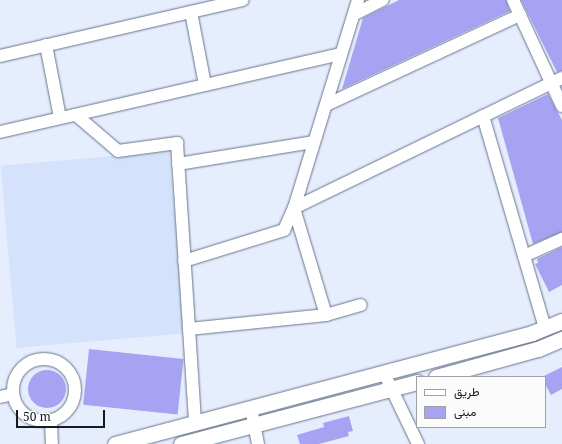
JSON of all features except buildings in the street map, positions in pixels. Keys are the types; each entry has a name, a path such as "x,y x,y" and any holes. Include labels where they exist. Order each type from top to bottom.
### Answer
{"street":[{"path":"0,56 243,0"},
{"path":"184,261 284,230 294,208 341,54 355,14 358,0"},
{"path":"355,14 383,0"},
{"path":"513,0 557,80 562,106"},
{"path":"190,12 206,85"},
{"path":"326,105 520,15"},
{"path":"46,45 60,118"},
{"path":"0,132 341,54"},
{"path":"294,208 557,80"},
{"path":"76,115 118,151 177,143 195,423"},
{"path":"483,116 545,328"},
{"path":"178,164 314,142"},
{"path":"294,208 326,315"},
{"path":"524,256 562,239"},
{"path":"189,329 326,315 361,305"},
{"path":"115,444 384,373 545,328 562,321"},
{"path":"440,376 538,349 562,339"},
{"path":"43,359 62,365 74,381 75,391 68,410 51,420 41,420 23,412 14,394 14,384 24,366 43,359"},
{"path":"384,373 418,444"},
{"path":"181,444 416,382"},
{"path":"0,397 14,394"},
{"path":"251,408 258,444"},
{"path":"51,420 52,444"}],"shaded area":[{"path":"169,151 185,333 17,348 1,166"}]}
